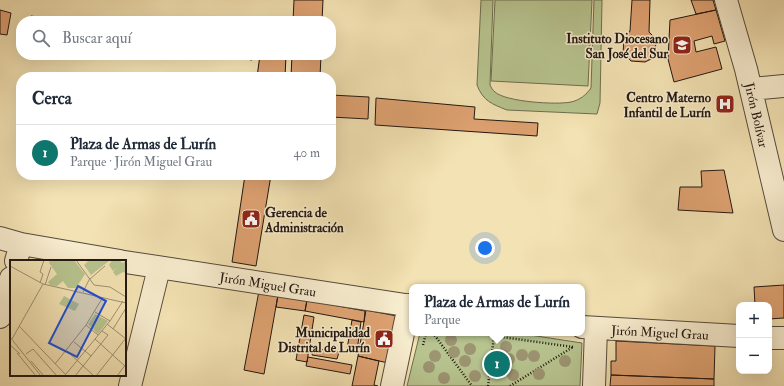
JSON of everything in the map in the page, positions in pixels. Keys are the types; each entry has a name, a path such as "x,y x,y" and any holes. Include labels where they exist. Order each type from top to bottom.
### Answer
{"street":[{"name":"Jirón Bolívar","path":"726,0 780,199 784,230"},
{"path":"751,89 784,86"},
{"path":"0,238 18,252 109,260"},
{"name":"Jirón Miguel Grau","path":"126,262 409,306"},
{"path":"130,386 159,268"},
{"path":"0,316 10,281"},
{"path":"392,386 409,314"},
{"path":"589,328 594,386"},
{"name":"Jirón Miguel Grau","path":"589,328 736,336"},
{"path":"772,338 784,338"}],"path":[{"path":"435,336 472,386"},
{"path":"488,386 494,336 574,347 510,386"}],"green space":[{"path":"481,0 493,0 490,85 493,90 501,95 520,100 564,103 580,99 591,88 594,0 602,0 600,103 597,114 507,110 492,104 485,98 477,85"},
{"path":"495,0 592,0 588,86 491,81"},
{"path":"419,336 536,336 582,343 580,386 407,386"}],"building":[{"path":"294,0 323,0 322,16 293,16"},
{"name":"Instituto Diocesano San José del Sur","path":"632,0 650,0 649,32 656,39 655,57 645,62 631,61 623,53 624,39 630,31"},
{"path":"691,0 713,0 716,10 696,14"},
{"path":"0,10 11,13 7,35 0,34"},
{"name":"Instituto Diocesano San José del Sur","path":"716,10 725,41 714,44 712,36 694,41 696,52 716,47 722,69 674,82 668,59 670,20"},
{"path":"259,60 286,60 285,72 258,72"},
{"path":"292,60 321,60 320,72 291,72"},
{"path":"336,95 369,97 368,119 336,117"},
{"path":"376,98 475,107 474,119 538,123 537,136 375,125"},
{"path":"724,170 733,213 678,210 680,187 702,187 701,171"},
{"name":"Gerencia de Administración","path":"244,180 270,180 256,266 232,262"},
{"path":"784,285 784,318 772,319 772,302 755,302 754,287"},
{"path":"259,291 278,295 264,374 244,370"},
{"path":"278,295 307,300 305,311 276,307"},
{"path":"307,300 365,311 364,322 305,311"},
{"path":"366,310 397,316 388,363 358,356"},
{"path":"304,315 314,317 307,362 296,360"},
{"path":"352,320 361,322 357,351 347,349"},
{"path":"616,341 715,346 714,379 611,375 611,361 616,361"},
{"path":"313,348 339,352 337,359 312,355"},
{"path":"358,356 379,361 374,385 378,386 352,386"},
{"path":"308,357 352,365 350,374 306,366"},
{"path":"611,375 714,379 714,386 610,386"}],"place":[{"name":"Instituto Diocesano San José del Sur","path":"682,45"},
{"name":"Centro Materno Infantil de Lurín","path":"725,104"},
{"name":"Gerencia de Administración","path":"251,219"},
{"name":"Municipalidad Distrital de Lurín","path":"384,339"},
{"name":"Plaza de Armas de Lurín","path":"497,364"}]}
